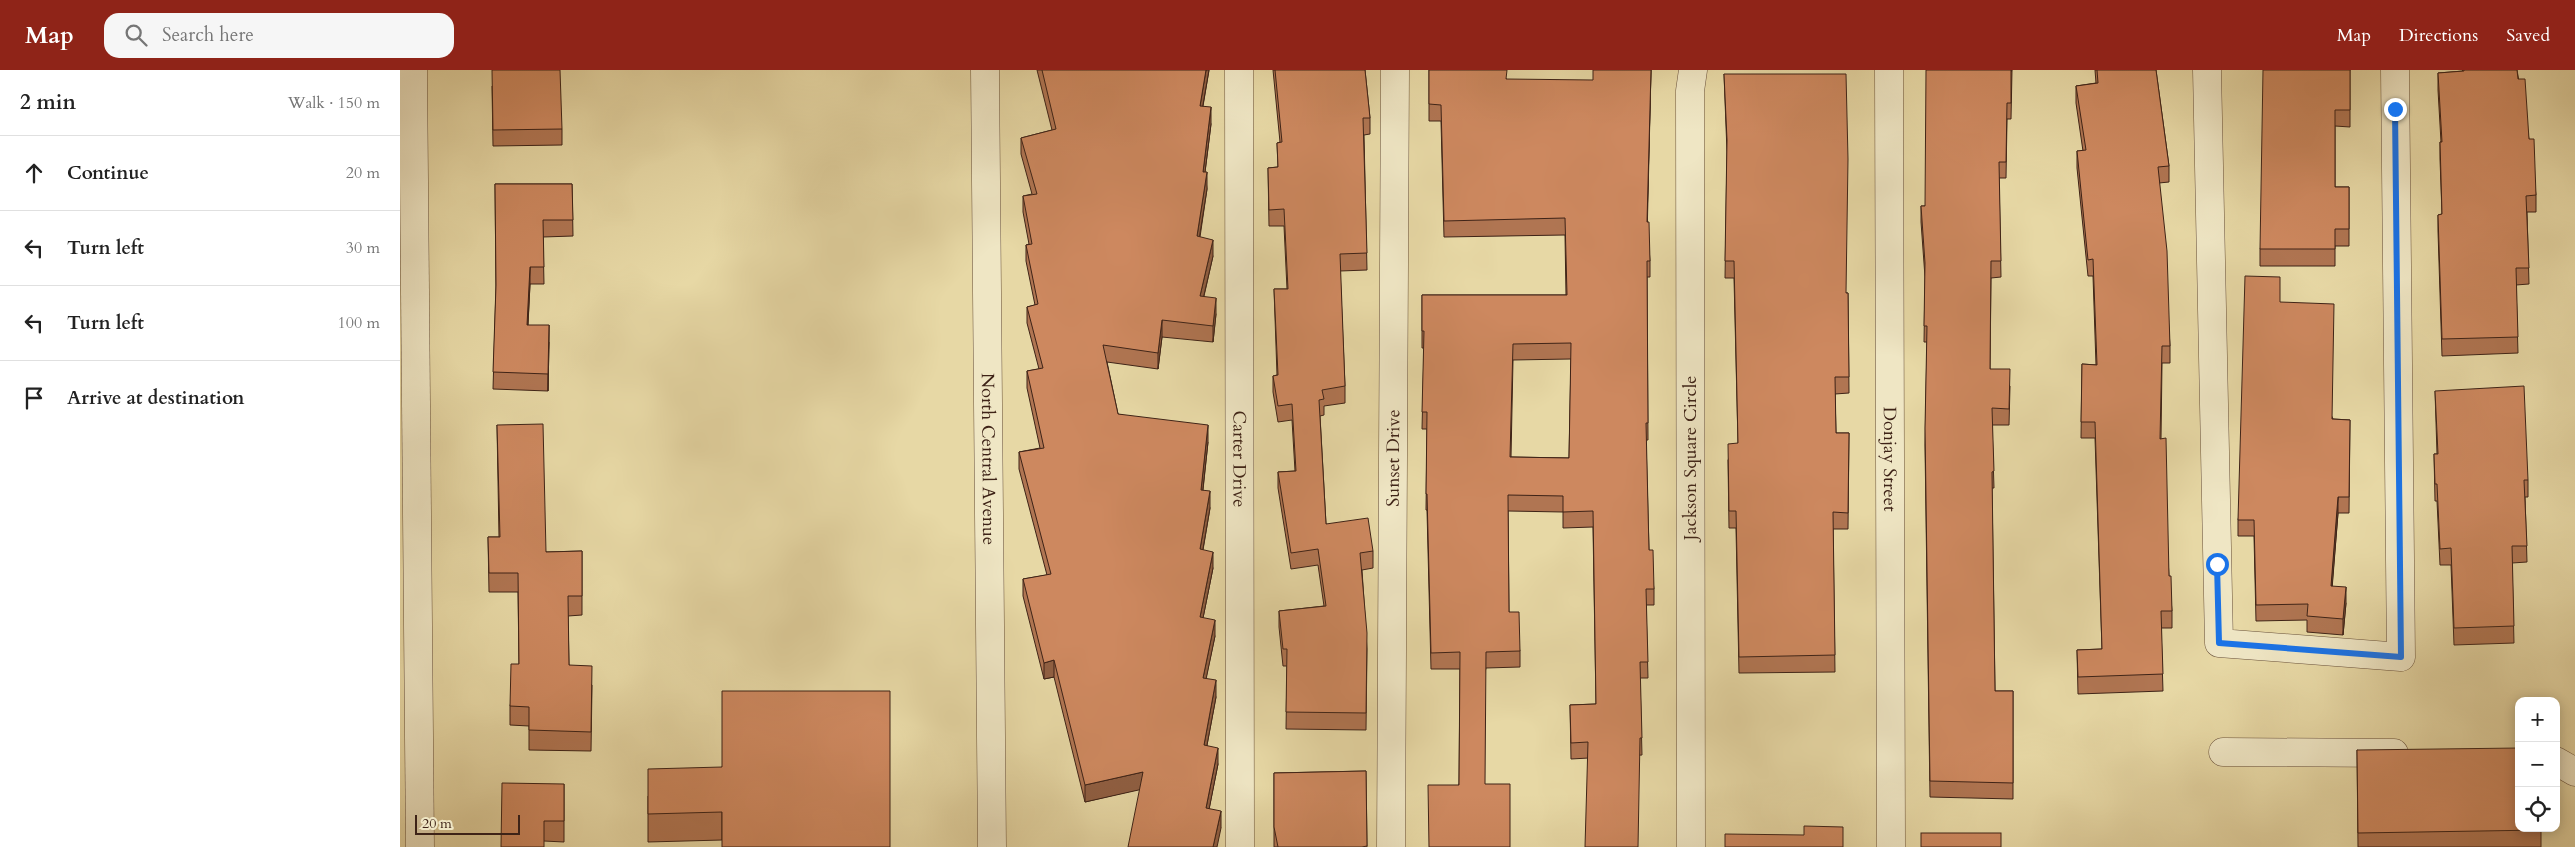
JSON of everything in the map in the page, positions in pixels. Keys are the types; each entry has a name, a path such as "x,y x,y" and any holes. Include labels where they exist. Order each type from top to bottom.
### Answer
{"street":[{"path":"413,70 420,847"},
{"name":"North Central Avenue","path":"985,70 992,847"},
{"name":"Carter Drive","path":"1239,70 1240,847"},
{"name":"Sunset Drive","path":"1391,847 1395,70"},
{"name":"Jackson Square Circle","path":"1691,847 1690,91 1693,70"},
{"name":"Donjay Street","path":"1889,70 1891,847"},
{"path":"2207,70 2219,643 2401,657 2395,70"},
{"path":"2223,752 2420,754"},
{"path":"2560,763 2575,772"}],"building":[{"path":"492,70 560,70 562,129 493,130"},
{"path":"1042,70 1206,70 1200,106 1211,107 1203,172 1207,172 1197,236 1213,240 1200,296 1216,298 1213,326 1162,320 1158,353 1103,345 1118,414 1208,425 1201,490 1210,491 1200,549 1213,552 1200,617 1215,620 1203,678 1216,680 1204,745 1218,748 1206,808 1221,811 1213,847 1128,847 1143,772 1085,785 1054,660 1044,663 1023,579 1051,574 1019,452 1044,448 1027,371 1043,368 1027,307 1038,304 1026,245 1032,244 1023,196 1037,194 1021,138 1056,129"},
{"path":"1275,70 1365,70 1370,118 1363,118 1367,253 1340,254 1345,386 1322,390 1324,399 1319,400 1326,524 1368,518 1373,551 1360,553 1367,633 1366,713 1286,712 1287,649 1283,649 1279,611 1326,606 1318,549 1291,553 1278,472 1296,471 1292,404 1278,406 1273,376 1278,375 1274,289 1288,289 1284,209 1269,210 1268,168 1278,167 1277,143 1282,142"},
{"path":"1429,70 1507,70 1506,79 1593,80 1593,70 1651,70 1647,222 1649,222 1650,261 1647,261 1648,423 1646,423 1649,550 1653,550 1654,589 1646,589 1648,662 1640,662 1642,738 1640,738 1638,847 1585,847 1588,742 1571,743 1570,705 1596,704 1593,511 1563,512 1563,496 1508,495 1509,612 1519,612 1520,651 1486,652 1485,784 1510,784 1510,847 1429,847 1428,785 1459,785 1460,652 1431,653 1426,494 1427,412 1422,412 1424,331 1422,331 1422,295 1567,295 1565,218 1444,221 1441,105 1429,104","holes":["1571,343 1569,458 1510,457 1513,344"]},
{"path":"1926,70 2011,70 2011,103 2007,103 2006,162 1999,162 2001,261 1991,261 1990,369 2010,369 2009,409 1992,408 1994,471 1992,472 1995,691 2013,691 2013,783 1930,781 1925,428 1927,326 1924,326 1925,263 1921,206 1925,206"},
{"path":"2097,70 2156,70 2169,166 2158,167 2167,251 2170,346 2162,346 2160,439 2166,438 2169,576 2171,576 2172,611 2161,611 2163,674 2078,677 2077,650 2102,649 2095,422 2081,422 2082,364 2097,365 2093,259 2088,260 2077,151 2086,150 2076,86 2098,83"},
{"path":"2263,70 2350,70 2350,110 2335,110 2335,187 2349,187 2349,229 2335,229 2335,249 2260,249"},
{"path":"2464,70 2517,70 2518,79 2525,79 2529,139 2534,139 2536,195 2526,196 2529,268 2516,268 2518,337 2442,339 2438,215 2442,214 2440,142 2442,142 2438,73"},
{"path":"1724,74 1846,74 1848,159 1846,293 1848,293 1849,377 1835,377 1836,433 1849,433 1848,513 1833,512 1835,655 1739,657 1736,511 1729,511 1728,444 1738,443 1734,261 1725,261 1727,140"},
{"path":"495,184 572,184 573,220 543,220 544,267 530,267 527,325 549,325 548,374 493,372 496,285"},
{"path":"2245,276 2280,277 2280,302 2334,304 2332,419 2350,420 2349,497 2338,497 2331,586 2346,587 2343,619 2307,616 2308,604 2256,605 2254,520 2238,520"},
{"path":"2524,386 2528,480 2524,480 2527,546 2512,546 2514,626 2454,628 2451,548 2440,549 2434,454 2438,454 2435,391"},
{"path":"543,424 546,552 582,551 582,596 568,596 569,665 592,666 591,732 529,730 529,707 510,706 511,664 519,664 518,573 489,573 488,537 500,537 497,425"},
{"path":"722,691 890,691 890,847 722,847 722,812 648,814 648,769 722,767"},
{"path":"2515,748 2515,830 2358,833 2357,750"},
{"path":"1366,771 1367,846 1278,847 1274,827 1274,773"},
{"path":"502,783 564,784 564,821 544,821 544,847 501,847"},
{"path":"1804,826 1843,827 1843,847 1725,847 1725,834 1804,835"},
{"path":"1921,833 2001,833 2001,847 1921,847"}],"route":[{"path":"2217,564 2219,643 2401,657 2395,109"}]}
